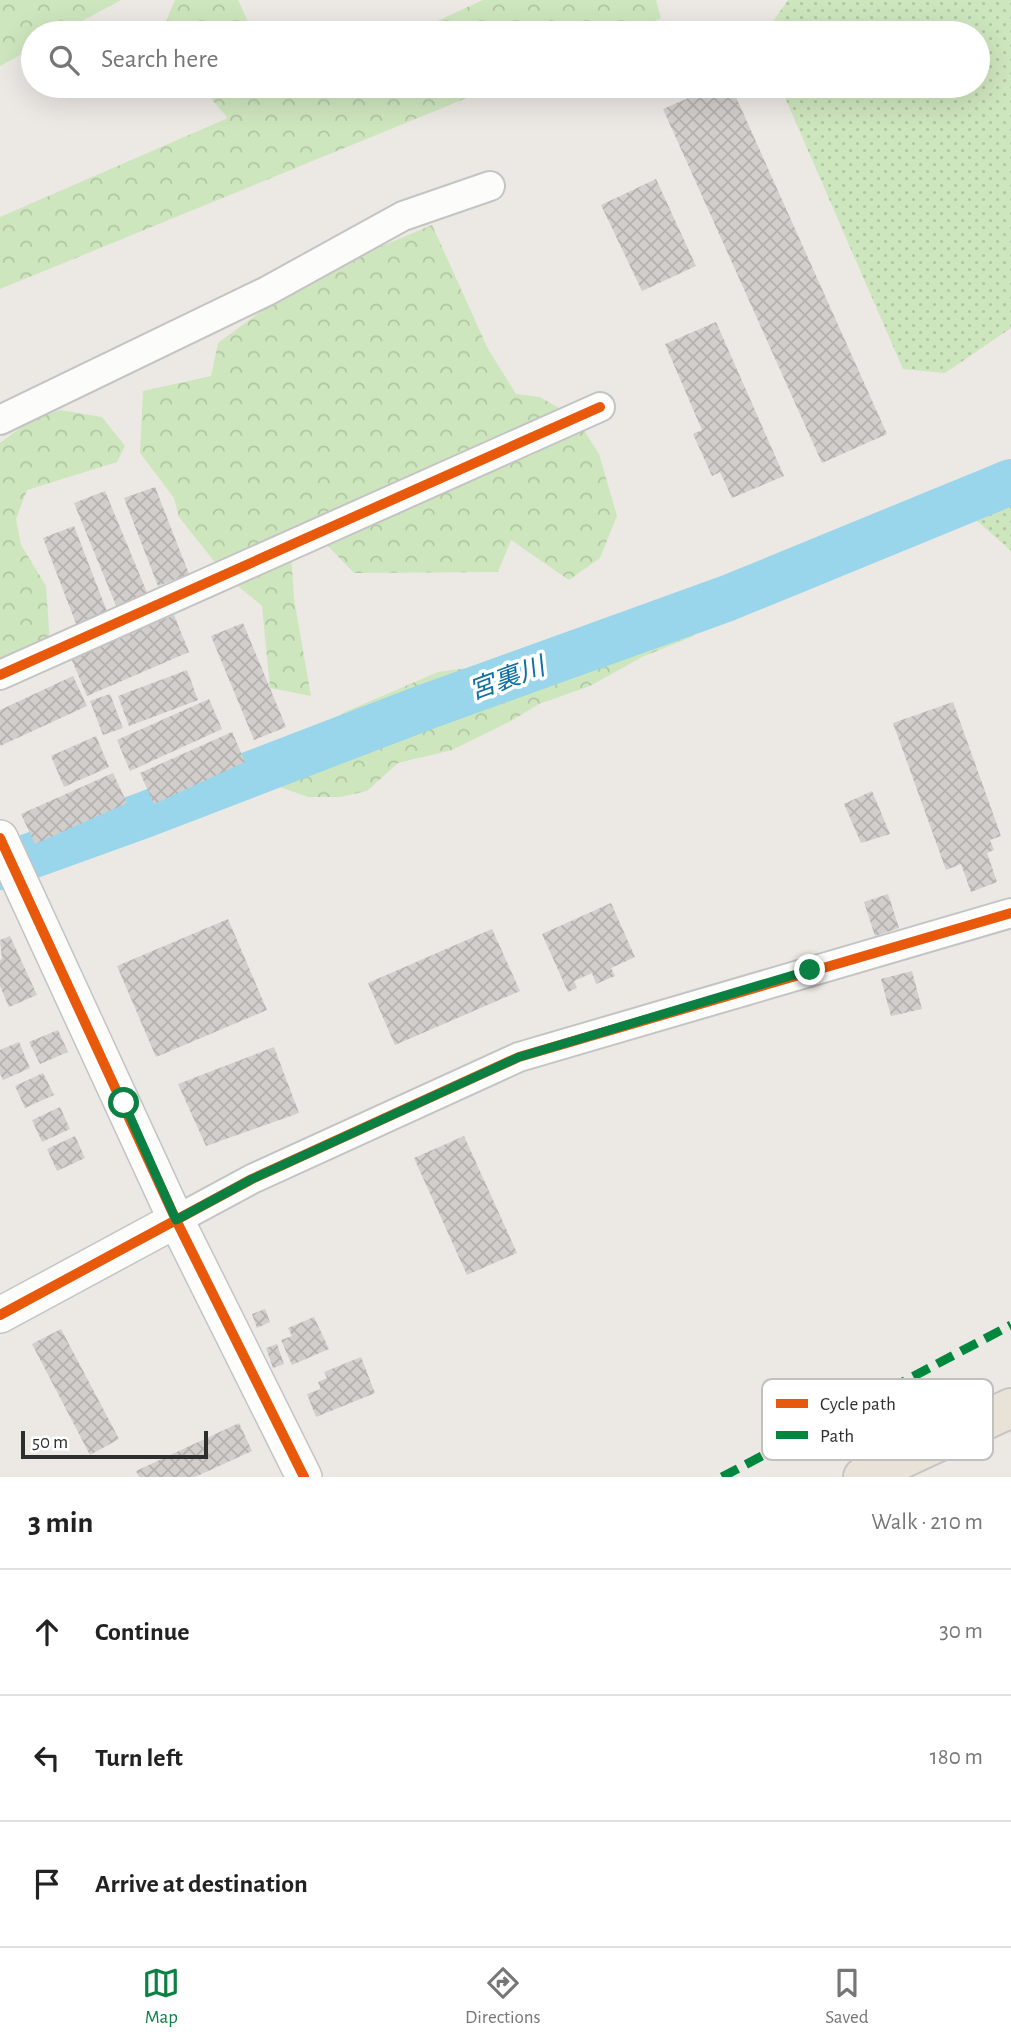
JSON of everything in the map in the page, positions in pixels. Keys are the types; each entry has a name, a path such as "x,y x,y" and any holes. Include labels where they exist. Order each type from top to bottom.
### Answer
{"highway":[{"path":"993,1416 1011,1408"},
{"path":"863,1477 899,1460"}],"street":[{"path":"0,420 267,291 403,216 489,186"},
{"path":"0,675 600,407"},
{"path":"7,852 176,1220 304,1477"},
{"path":"0,1315 252,1179 519,1057 1011,913"}],"green space":[{"path":"0,0 121,0 82,21 21,21 21,55 0,66"},
{"path":"175,0 238,0 248,21 166,21"},
{"path":"483,0 656,0 661,18 654,21 437,21"},
{"path":"788,0 1011,0 1011,328 945,373 903,369 785,98 990,98 990,21 773,21"},
{"path":"210,98 467,98 0,289 0,217 228,118"},
{"path":"432,225 488,349 516,394 540,397 576,418 599,454 617,516 600,558 569,580 511,540 498,572 354,573 324,542 291,553 294,599 311,696 270,688 262,606 225,575 179,517 174,498 140,453 143,391 211,376 218,343 279,298 370,251"},
{"path":"60,410 102,417 125,446 117,462 27,490 16,519 21,545 46,586 50,644 0,660 0,443 28,422"},
{"path":"1011,505 1011,551 976,520"},
{"path":"655,602 694,636 642,657 590,686 539,704 452,750 398,763 367,791 340,797 308,797 277,786 298,747 345,712 438,672 546,657"}],"building":[{"path":"688,98 736,98 887,434 822,463 663,109"},
{"path":"656,179 696,266 642,291 601,205"},
{"path":"716,322 784,476 732,498 720,472 712,476 693,434 702,430 665,344"},
{"path":"155,487 189,574 158,586 124,498"},
{"path":"105,491 148,595 117,608 74,503"},
{"path":"74,526 108,614 77,626 43,538"},
{"path":"174,615 189,652 87,696 71,658"},
{"path":"243,623 286,727 254,740 211,636"},
{"path":"187,670 198,700 129,726 118,696"},
{"path":"73,676 87,706 0,746 0,710"},
{"path":"110,694 123,728 103,735 90,701"},
{"path":"209,699 222,729 130,771 117,740"},
{"path":"953,702 1001,836 990,840 994,850 987,853 997,882 971,892 961,864 946,870 893,723"},
{"path":"232,732 245,762 154,804 140,773"},
{"path":"96,736 109,767 64,787 51,756"},
{"path":"113,773 127,803 35,844 21,814"},
{"path":"872,791 890,834 861,843 844,804"},
{"path":"888,894 899,928 875,936 864,902"},
{"path":"611,903 635,957 611,968 615,976 596,984 592,973 574,981 577,988 568,992 542,934"},
{"path":"228,919 267,1010 156,1057 117,966"},
{"path":"492,929 520,991 395,1045 368,983"},
{"path":"10,936 37,995 9,1007 0,986 0,940"},
{"path":"912,971 922,1009 891,1016 881,979"},
{"path":"58,1030 68,1052 40,1064 29,1042"},
{"path":"19,1042 30,1068 3,1080 0,1074 0,1050"},
{"path":"274,1047 299,1113 206,1146 178,1084"},
{"path":"43,1073 54,1095 25,1108 15,1086"},
{"path":"60,1107 70,1129 42,1142 32,1120"},
{"path":"75,1136 85,1158 57,1171 47,1149"},
{"path":"464,1136 517,1253 467,1275 414,1158"},
{"path":"265,1309 270,1322 257,1328 252,1314"},
{"path":"314,1317 329,1349 292,1365 281,1340 292,1336 288,1328"},
{"path":"61,1329 119,1439 90,1455 32,1344"},
{"path":"277,1344 284,1364 273,1368 266,1348"},
{"path":"361,1357 375,1393 316,1417 307,1394 321,1389 318,1382 327,1378 324,1372"},
{"path":"239,1423 252,1451 195,1477 139,1477 136,1471"}],"waterway":[{"name":"宮裏川","path":"0,867 423,708 728,598 1011,482"}],"marked path":[{"path":"908,1379 1011,1325"},
{"path":"722,1477 762,1456"}],"cycle path":[{"path":"0,675 600,407"},
{"path":"0,838 176,1220 304,1477"},
{"path":"0,1315 252,1179 519,1057 1011,913"}],"route":[{"path":"124,1103 176,1220 252,1179 519,1057 810,970"}]}
